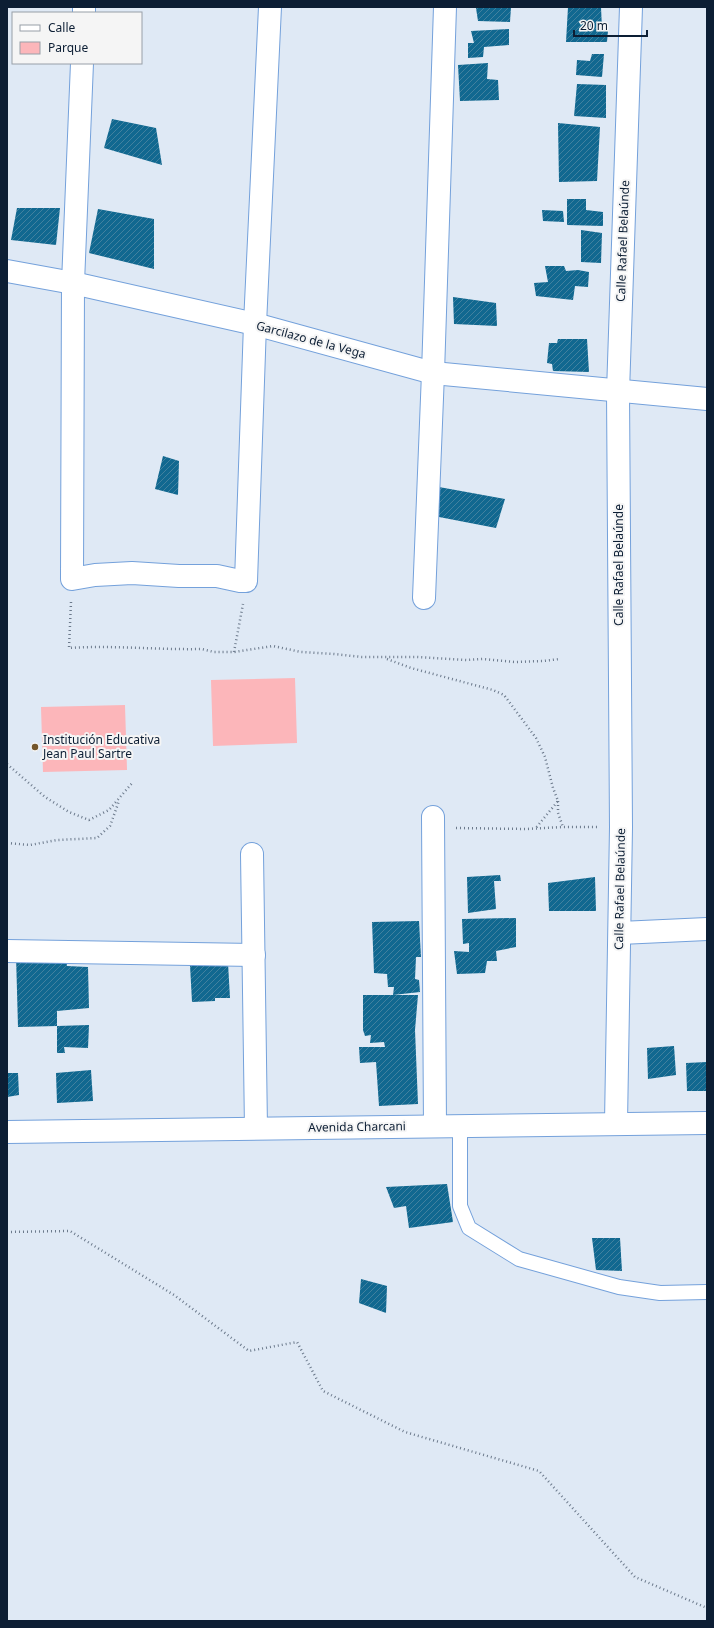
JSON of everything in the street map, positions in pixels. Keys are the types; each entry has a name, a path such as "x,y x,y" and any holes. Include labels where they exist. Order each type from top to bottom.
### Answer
{"street":[{"path":"82,64 73,283 72,579 95,575 132,573 179,576 217,576 240,582 246,581 255,324 270,7"},
{"path":"424,598 445,7"},
{"name":"Calle Rafael Belaúnde","path":"616,1123 622,827 618,392 631,7"},
{"name":"Garcilazo de la Vega","path":"7,270 73,283 255,324 433,373 707,400"},
{"path":"433,823 435,1126"},
{"path":"252,854 256,1128"},
{"path":"620,933 707,929"},
{"path":"7,951 254,954"},
{"name":"Avenida Charcani","path":"7,1132 707,1123"}],"lane":[{"path":"460,1126 460,1206 469,1228 519,1259 619,1288 660,1293 707,1292"}],"path":[{"path":"72,579 69,648 99,647 127,649 202,649 214,652 234,652 273,646 301,652 384,658 417,657 467,660 482,659 515,662 560,659"},
{"path":"234,652 243,604"},
{"path":"384,658 399,662 411,668 493,690 504,695 526,723 545,757 558,801 558,813 563,827"},
{"path":"7,764 45,797 69,812 88,820 108,810 120,799 133,782"},
{"path":"7,843 30,845 57,840 97,838 110,826 120,799"},
{"path":"535,829 558,801"},
{"path":"433,823 449,827 535,829 563,827 622,827"},
{"path":"7,1232 70,1231 174,1295 249,1351 297,1342 323,1391 405,1432 539,1471 635,1577 707,1608"}],"green space":[{"path":"295,678 297,743 213,746 211,680"},
{"path":"125,705 127,770 43,772 41,707"}],"building":[{"path":"511,7 510,22 478,21 476,8"},
{"path":"568,7 601,7 602,29 608,31 607,42 566,42"},
{"path":"509,29 509,45 484,47 483,57 468,58 468,43 474,43 471,31"},
{"path":"592,54 604,54 602,77 576,75 577,60 590,61"},
{"path":"488,63 487,79 498,80 499,100 460,101 458,65"},
{"path":"577,84 606,85 606,118 574,116"},
{"path":"112,119 156,128 162,165 104,148"},
{"path":"558,123 600,127 597,181 559,182"},
{"path":"567,199 586,199 586,210 603,212 603,226 567,225"},
{"path":"17,208 60,208 56,245 11,240"},
{"path":"98,209 154,219 154,269 89,253"},
{"path":"542,210 563,211 564,222 543,221"},
{"path":"581,230 602,233 601,263 581,262"},
{"path":"545,266 564,266 566,271 578,270 589,272 588,287 575,286 573,300 536,296 534,283 548,282"},
{"path":"453,297 496,303 497,326 454,324"},
{"path":"558,339 587,339 589,372 553,371 552,364 547,363 549,343 557,343"},
{"path":"163,456 179,461 178,495 155,489"},
{"path":"439,487 505,499 496,528 439,517"},
{"path":"500,875 501,881 494,881 496,909 468,913 467,877"},
{"path":"595,877 596,911 549,911 548,883"},
{"path":"516,918 516,947 496,951 497,961 487,961 485,973 457,974 454,951 469,952 469,943 463,944 462,919"},
{"path":"419,921 421,957 416,957 415,979 419,980 420,992 393,995 394,987 388,987 387,974 374,973 372,922"},
{"path":"16,955 66,957 67,966 88,967 89,1008 57,1011 57,1026 18,1027"},
{"path":"228,963 230,998 215,998 215,1001 192,1002 190,965"},
{"path":"363,995 418,995 415,1030 418,1104 379,1106 376,1062 360,1063 359,1047 385,1047 384,1042 370,1043 371,1035 365,1036 363,1030"},
{"path":"89,1025 88,1048 64,1047 65,1053 57,1053 57,1026"},
{"path":"674,1046 676,1075 648,1079 647,1048"},
{"path":"707,1062 707,1091 687,1091 686,1063"},
{"path":"91,1070 93,1101 57,1103 56,1073"},
{"path":"7,1073 18,1073 19,1095 7,1097"},
{"path":"447,1184 453,1222 409,1228 406,1206 394,1208 386,1187"},
{"path":"592,1238 620,1238 622,1271 596,1270"},
{"path":"361,1279 387,1286 386,1313 359,1303"}],"place":[{"name":"Institución Educativa Jean Paul Sartre","path":"35,747"}]}
